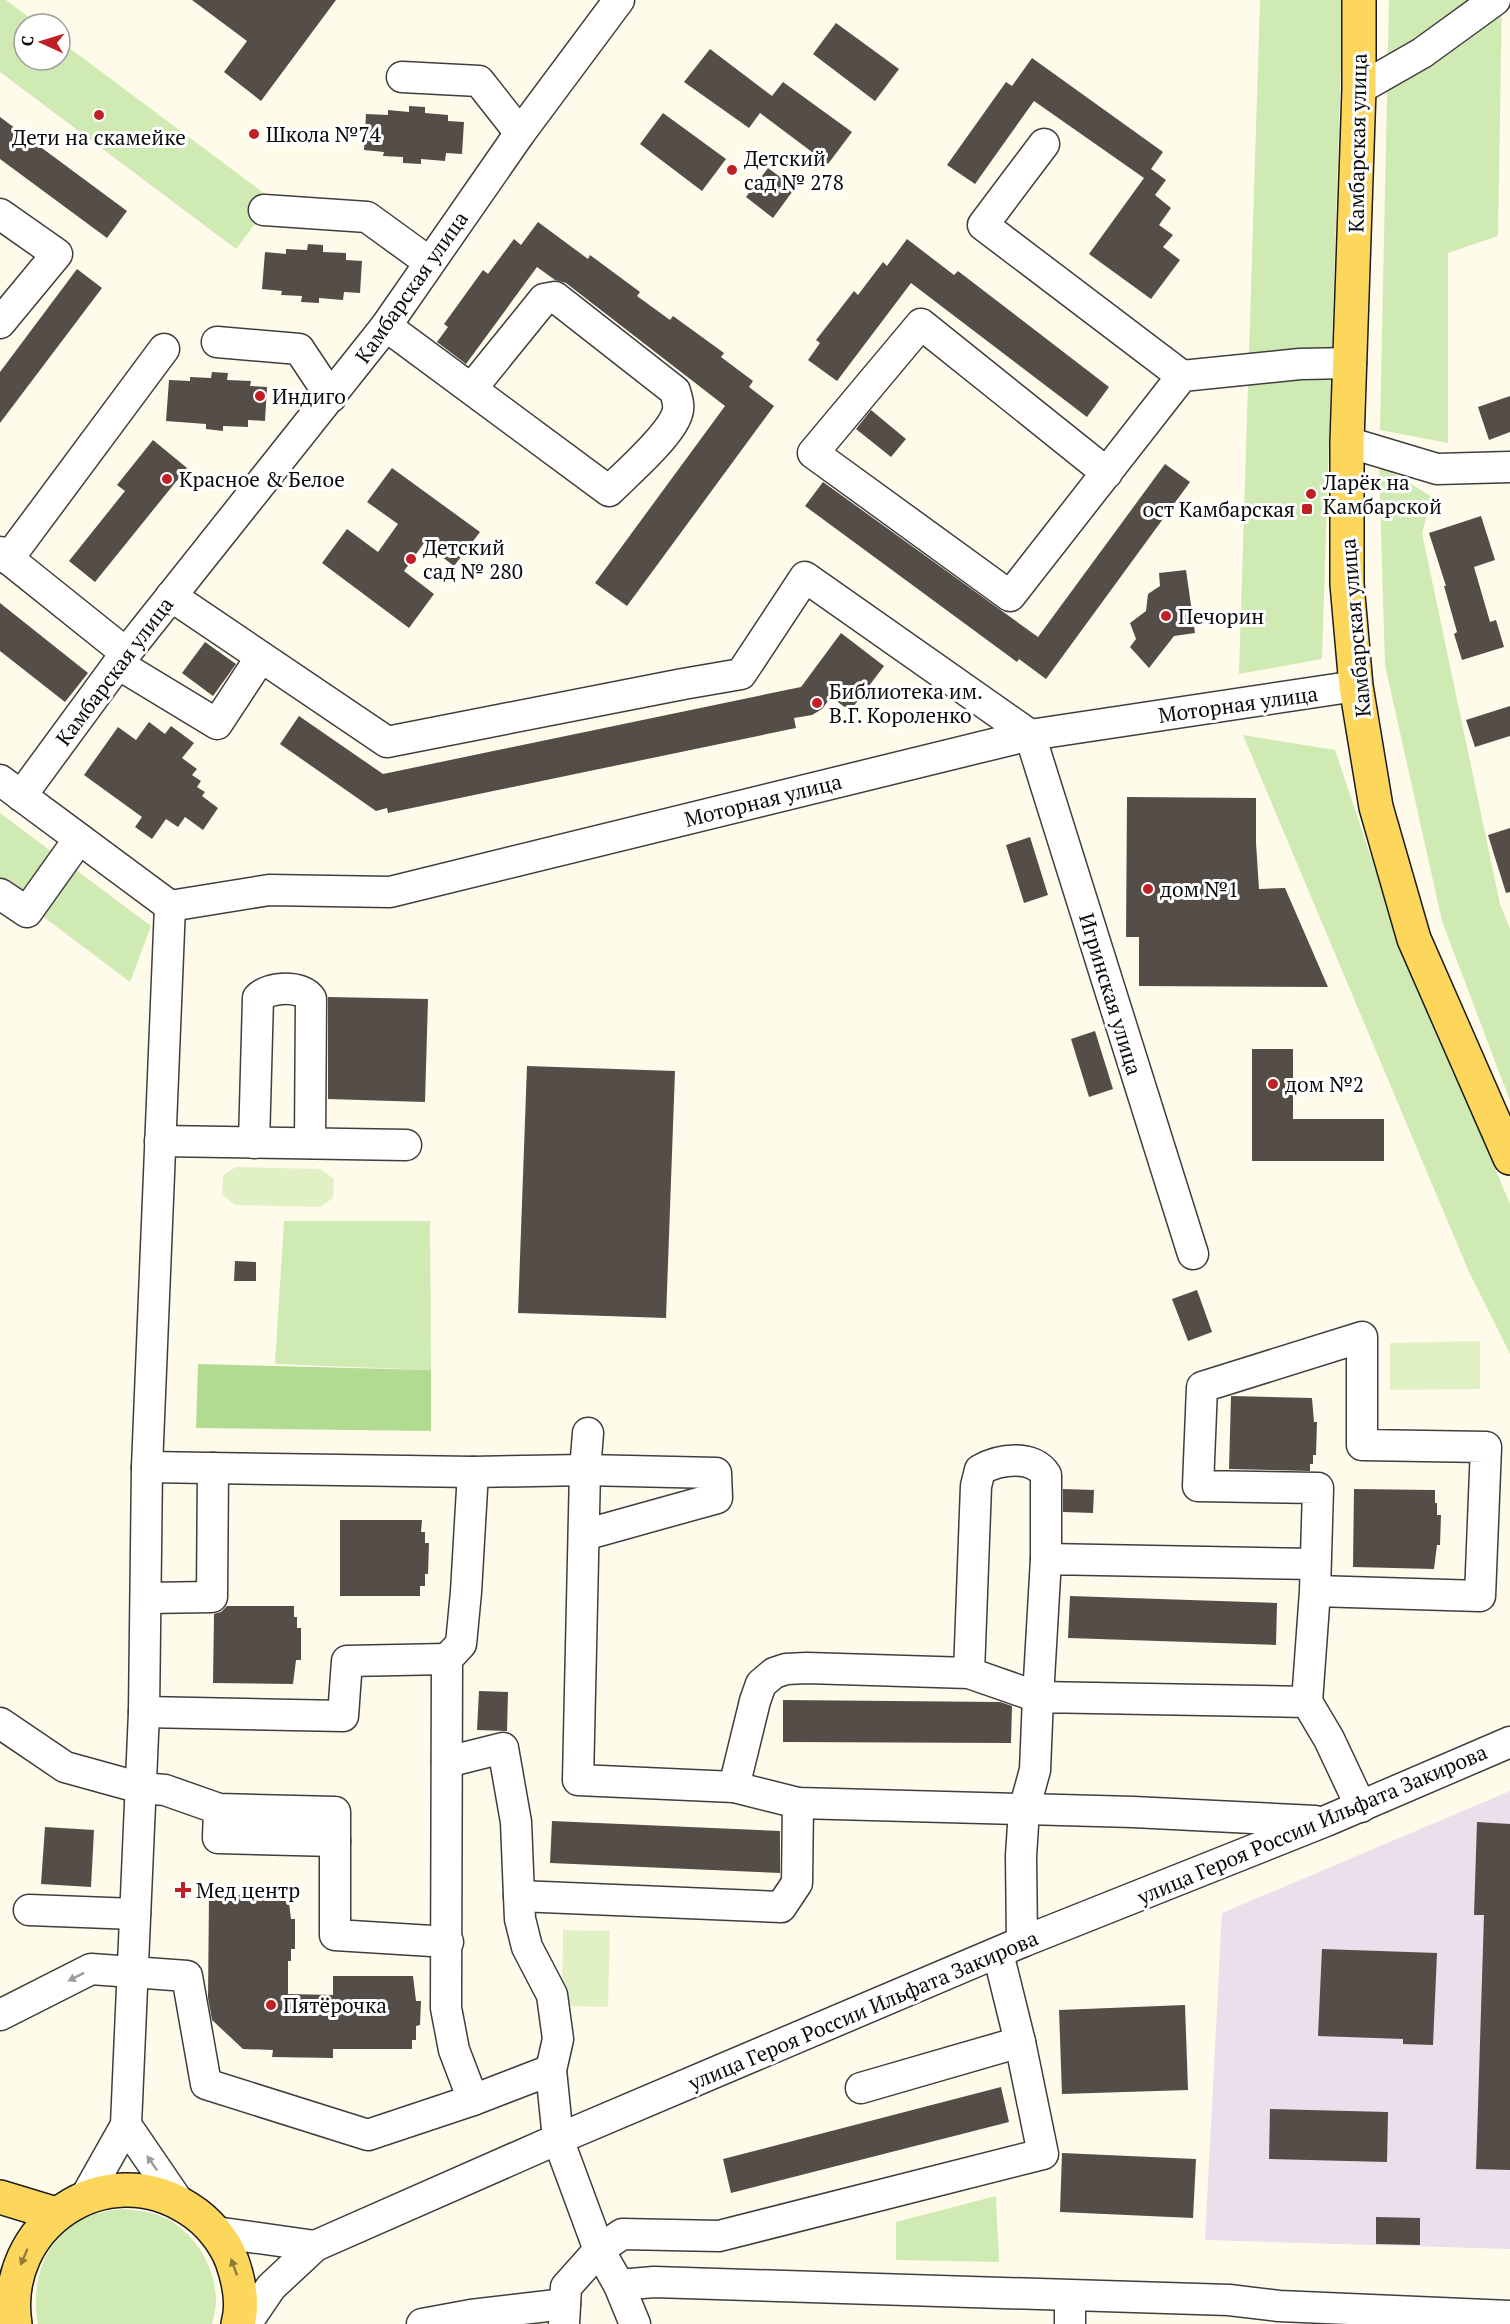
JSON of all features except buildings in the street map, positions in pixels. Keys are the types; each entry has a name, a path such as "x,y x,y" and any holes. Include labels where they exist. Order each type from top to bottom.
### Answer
{"main road":[{"name":"Камбарская улица","path":"1354,2 1359,89 1347,442 1347,584 1356,686 1376,807 1414,939 1510,1158"},
{"path":"9,2312 16,2276 30,2243 56,2214 86,2196 109,2190 133,2189 156,2193 178,2201 198,2214 215,2232 229,2253 237,2277 240,2298 238,2324"},
{"path":"0,2197 56,2214"}],"street":[{"name":"Камбарская улица","path":"10,788 122,658 386,326 520,133 619,0"},
{"path":"1359,89 1422,53 1495,0"},
{"path":"402,77 479,81 520,133"},
{"path":"1044,144 983,225 1182,376 1300,364 1351,363"},
{"path":"264,210 367,217 429,262"},
{"path":"0,214 57,254 0,323"},
{"path":"386,326 609,491 668,430 677,416 679,406 675,391 555,297 544,299 472,388"},
{"path":"1107,473 921,324 813,453 1010,596 1107,473 1182,376"},
{"path":"217,342 299,349 331,397"},
{"path":"164,350 4,556 122,658 217,724 261,657"},
{"path":"1347,442 1437,469 1510,467"},
{"path":"171,596 387,742 741,674 805,577 1030,735"},
{"name":"Моторная улица","path":"170,906 269,890 390,892 1030,735 1356,686"},
{"name":"Игринская улица","path":"1030,735 1193,1254"},
{"path":"10,788 170,906 147,1467 144,1712 126,2125 86,2196"},
{"path":"0,894 27,912 79,839"},
{"path":"254,1143 258,998 266,992 293,990 304,991 311,999 310,1143"},
{"path":"160,1142 406,1145"},
{"path":"1046,1559 1315,1578 1480,1596 1486,1447 1362,1445 1362,1337 1202,1387 1198,1486 1318,1488 1315,1578 1307,1702 1329,1739 1361,1807"},
{"path":"588,1434 585,1470 578,1780 734,1787 798,1803 1133,1812 1326,1821"},
{"path":"422,2324 471,2315 565,2314 566,2287 599,2250 622,2234 719,2236 1043,2154 1020,2042 1010,1948 1024,1810 1035,1770 1046,1559 1046,1475 1035,1464 1024,1461 989,1465 980,1470 976,1486 969,1673"},
{"path":"147,1467 716,1473 717,1498 584,1535"},
{"path":"146,1598 212,1597 213,1468"},
{"path":"472,1472 461,1644 447,1659 448,1942 446,2008 454,2050 473,2100"},
{"path":"144,1712 343,1716 347,1661 447,1659"},
{"path":"734,1787 761,1684 774,1673 786,1669 969,1673 1038,1697 1307,1702"},
{"path":"0,1723 65,1767 141,1788 165,1790 219,1809 335,1812 335,1935 448,1942"},
{"name":"улица Героя России Ильфата Закирова","path":"246,2324 271,2287 315,2246 558,2139 1010,1948 1361,1807 1510,1742"},
{"path":"447,1762 503,1748 516,1822 520,1919 527,1947 552,1995 558,2039 551,2070 558,2139 599,2250 619,2284 635,2324"},
{"path":"519,1896 781,1907 797,1883 798,1803"},
{"path":"29,1910 135,1914"},
{"path":"0,2015 91,1969 187,1976 206,2084 368,2135 473,2100 551,2070"},
{"path":"861,2088 1020,2042"},
{"path":"126,2125 178,2201"},
{"path":"215,2232 315,2246"},
{"path":"619,2284 654,2283 1070,2310 1228,2312 1279,2306 1510,2316"}],"shaded area":[{"path":"1510,1791 1510,2249 1205,2240 1222,1913"}],"green space":[{"path":"0,0 6,0 22,12 12,12 12,72 72,72 72,50 273,200 236,249 0,72"},
{"path":"1260,0 1343,0 1322,659 1239,674"},
{"path":"1389,0 1502,0 1498,236 1448,253 1448,443 1380,430"},
{"path":"1379,464 1432,497 1422,533 1500,904 1510,929 1510,1101 1442,921 1385,665"},
{"path":"1243,735 1335,750 1400,944 1510,1204 1510,1354 1469,1272"},
{"path":"0,813 151,926 130,982 0,884"},
{"path":"236,1167 321,1169 334,1179 333,1198 321,1207 236,1205 222,1195 223,1175"},
{"path":"284,1221 430,1221 431,1370 275,1364"},
{"path":"1480,1341 1480,1389 1390,1390 1390,1343"},
{"path":"198,1364 431,1370 431,1431 196,1428"},
{"path":"563,1930 610,1931 608,2007 562,2006"},
{"path":"996,2196 999,2262 896,2260 896,2222"},
{"path":"124,2209 152,2213 165,2218 189,2235 198,2246 206,2259 215,2287 216,2304 212,2324 38,2324 36,2307 40,2273 54,2243 79,2221 99,2213"}],"place":[{"name":"Дети на скамейке","path":"99,115"},
{"name":"Школа №74","path":"254,134"},
{"name":"Детский сад № 278","path":"732,170"},
{"name":"Индиго","path":"260,396"},
{"name":"Красное & Белое","path":"167,479"},
{"name":"Ларёк на Камбарской","path":"1311,494"},
{"name":"ост Камбарская","path":"1307,509"},
{"name":"Детский сад № 280","path":"411,559"},
{"name":"Печорин","path":"1166,616"},
{"name":"Библиотека им. В.Г. Короленко","path":"817,703"},
{"name":"дом №1","path":"1148,889"},
{"name":"дом №2","path":"1273,1084"},
{"name":"Мед центр","path":"183,1890"},
{"name":"Пятёрочка","path":"271,2005"}]}
